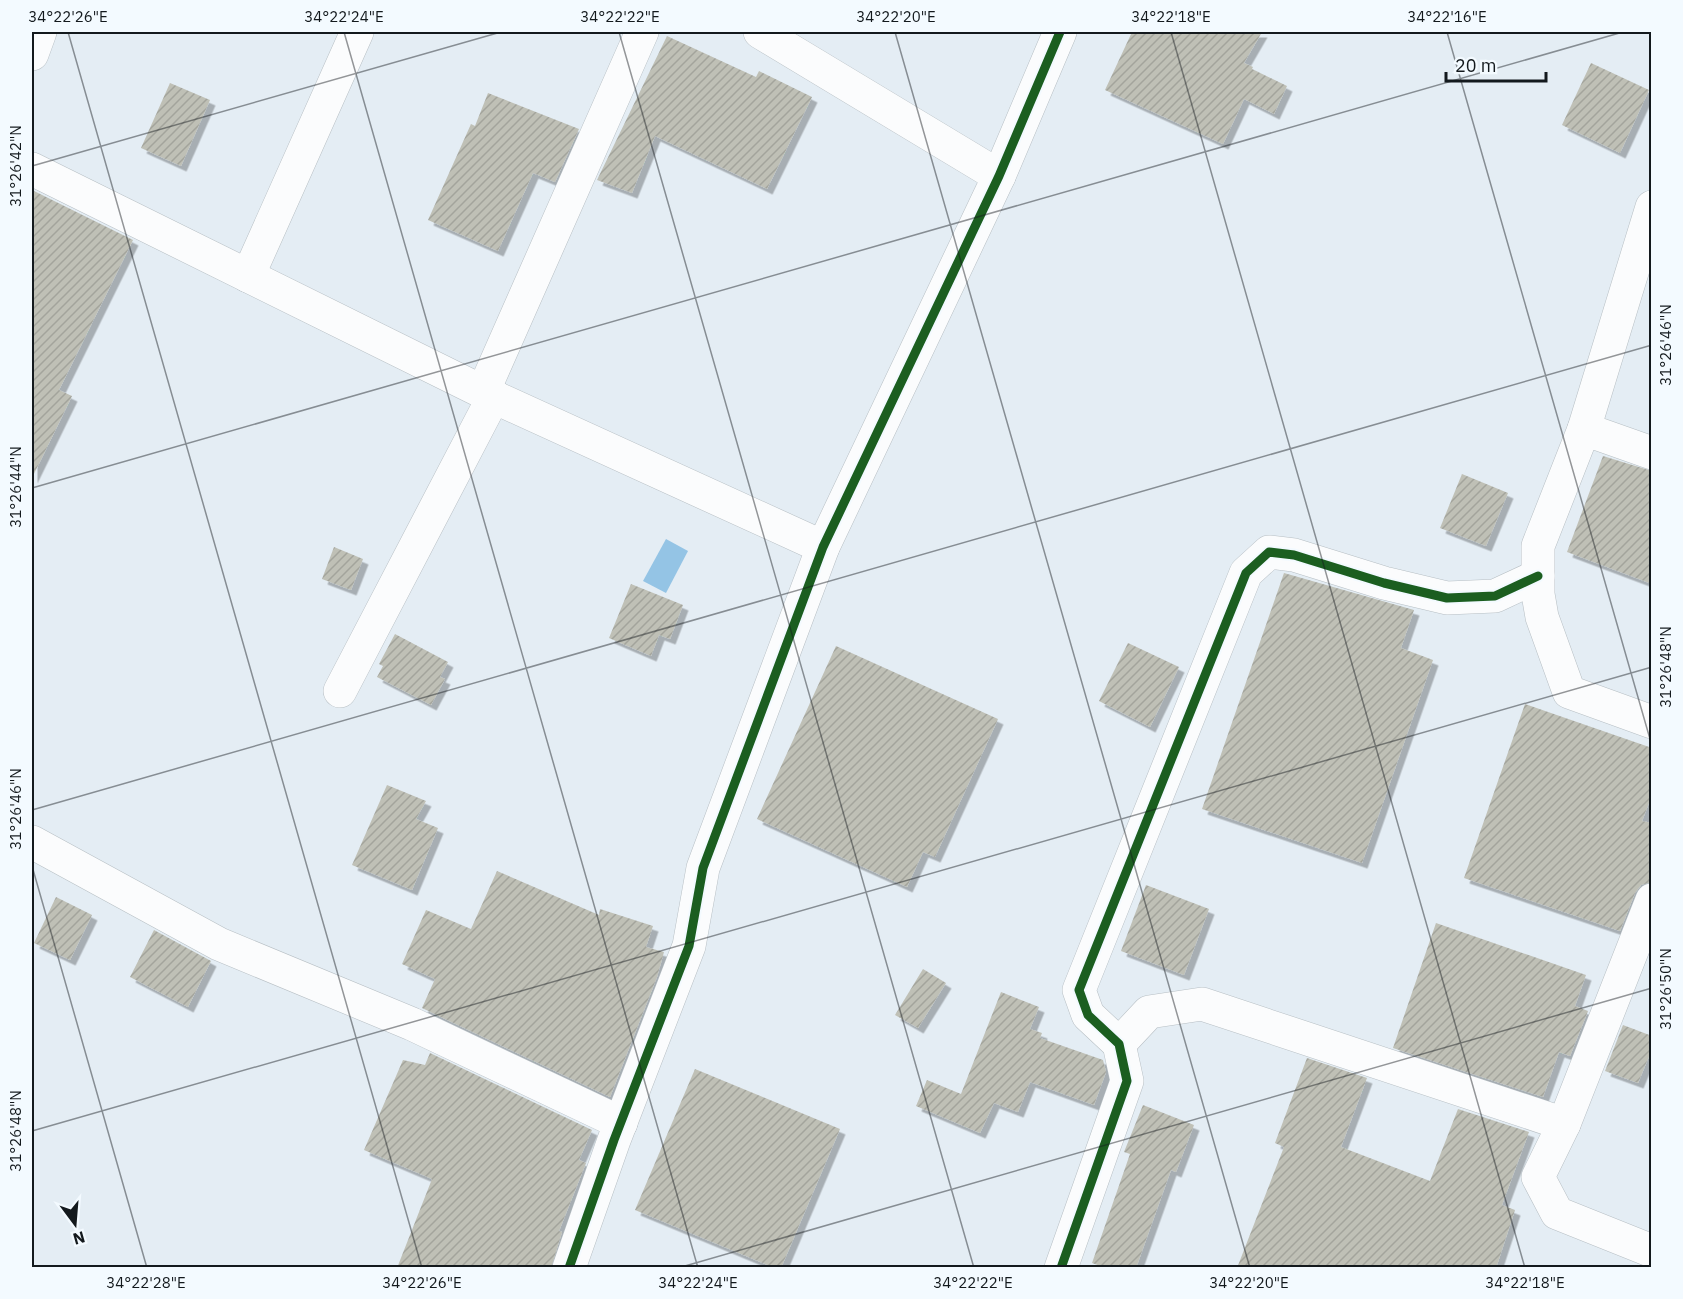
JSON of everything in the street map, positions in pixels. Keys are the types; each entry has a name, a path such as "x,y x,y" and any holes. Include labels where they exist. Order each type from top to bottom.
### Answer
{"street":[{"path":"32,54 40,32"},
{"path":"248,276 357,32"},
{"path":"340,691 488,394 642,32"},
{"path":"763,32 999,176"},
{"path":"569,1268 621,1123 689,946 703,868 823,547 999,176 1060,32"},
{"path":"32,169 488,394 823,547"},
{"path":"1652,207 1584,429 1538,546 1538,594 1542,617 1569,692 1652,722"},
{"path":"1584,429 1652,453"},
{"path":"1061,1268 1127,1081 1119,1044 1088,1016 1079,990 1246,573 1269,552 1294,555 1384,583 1448,598 1496,596 1538,576"},
{"path":"32,842 219,944 412,1024 621,1123"},
{"path":"1652,900 1564,1124 1538,1177 1557,1213 1652,1251"},
{"path":"1119,1044 1149,1012 1202,1004 1564,1124"}],"water":[{"path":"666,539 688,551 666,593 643,581"}],"building":[{"path":"1132,32 1262,32 1244,63 1287,86 1274,114 1244,99 1223,144 1105,90"},
{"path":"667,36 756,77 759,71 812,97 767,189 655,136 632,193 597,180"},
{"path":"1591,63 1649,90 1620,153 1562,125"},
{"path":"170,83 210,100 181,166 141,148"},
{"path":"488,93 579,129 555,182 533,173 498,251 428,220 471,124 475,126"},
{"path":"32,190 133,240 59,390 72,396 32,478"},
{"path":"1603,456 1652,471 1652,584 1567,552"},
{"path":"1462,474 1508,493 1486,546 1440,528"},
{"path":"334,547 363,559 351,590 322,579"},
{"path":"1284,573 1414,610 1401,648 1433,660 1362,863 1202,809"},
{"path":"631,584 683,605 670,639 659,635 651,656 609,638"},
{"path":"395,634 448,662 440,677 445,679 431,705 377,677 383,666 379,664"},
{"path":"1128,643 1179,667 1150,727 1099,701"},
{"path":"836,646 998,719 935,857 923,852 907,887 757,819"},
{"path":"1525,704 1652,748 1652,795 1642,821 1652,823 1652,882 1641,885 1635,893 1620,931 1464,878"},
{"path":"387,785 426,801 416,819 438,828 412,890 352,865"},
{"path":"497,871 599,915 600,909 653,926 646,947 664,952 657,977 610,1097 422,1008 435,979 402,964 426,910 471,929"},
{"path":"1146,885 1209,909 1184,975 1121,951"},
{"path":"56,897 92,915 70,960 34,943"},
{"path":"1436,923 1586,975 1575,1006 1588,1011 1570,1056 1559,1052 1543,1097 1393,1048"},
{"path":"154,930 211,961 188,1007 130,977"},
{"path":"923,969 946,983 918,1028 895,1015"},
{"path":"1001,992 1039,1007 1030,1029 1042,1033 1040,1038 1103,1060 1106,1072 1094,1105 1030,1082 1018,1112 994,1103 980,1133 916,1106 927,1080 961,1094"},
{"path":"1623,1025 1652,1036 1652,1049 1638,1083 1605,1071"},
{"path":"430,1053 592,1130 579,1160 586,1163 559,1231 562,1232 551,1268 397,1268 432,1179 364,1150 403,1060 425,1065"},
{"path":"1307,1058 1367,1078 1341,1147 1430,1181 1458,1109 1529,1132 1502,1205 1515,1210 1496,1268 1237,1268 1284,1147 1275,1143"},
{"path":"695,1069 840,1129 781,1268 775,1268 635,1210"},
{"path":"1143,1105 1194,1125 1176,1172 1171,1170 1136,1268 1106,1268 1092,1263 1130,1154 1124,1152"}],"cycle path":[{"path":"569,1268 614,1140 689,946 703,868 823,547 999,176 1060,32"},
{"path":"1061,1268 1127,1081 1119,1044 1088,1015 1079,990 1246,573 1269,552 1294,555 1384,583 1447,598 1495,596 1538,576"}]}
